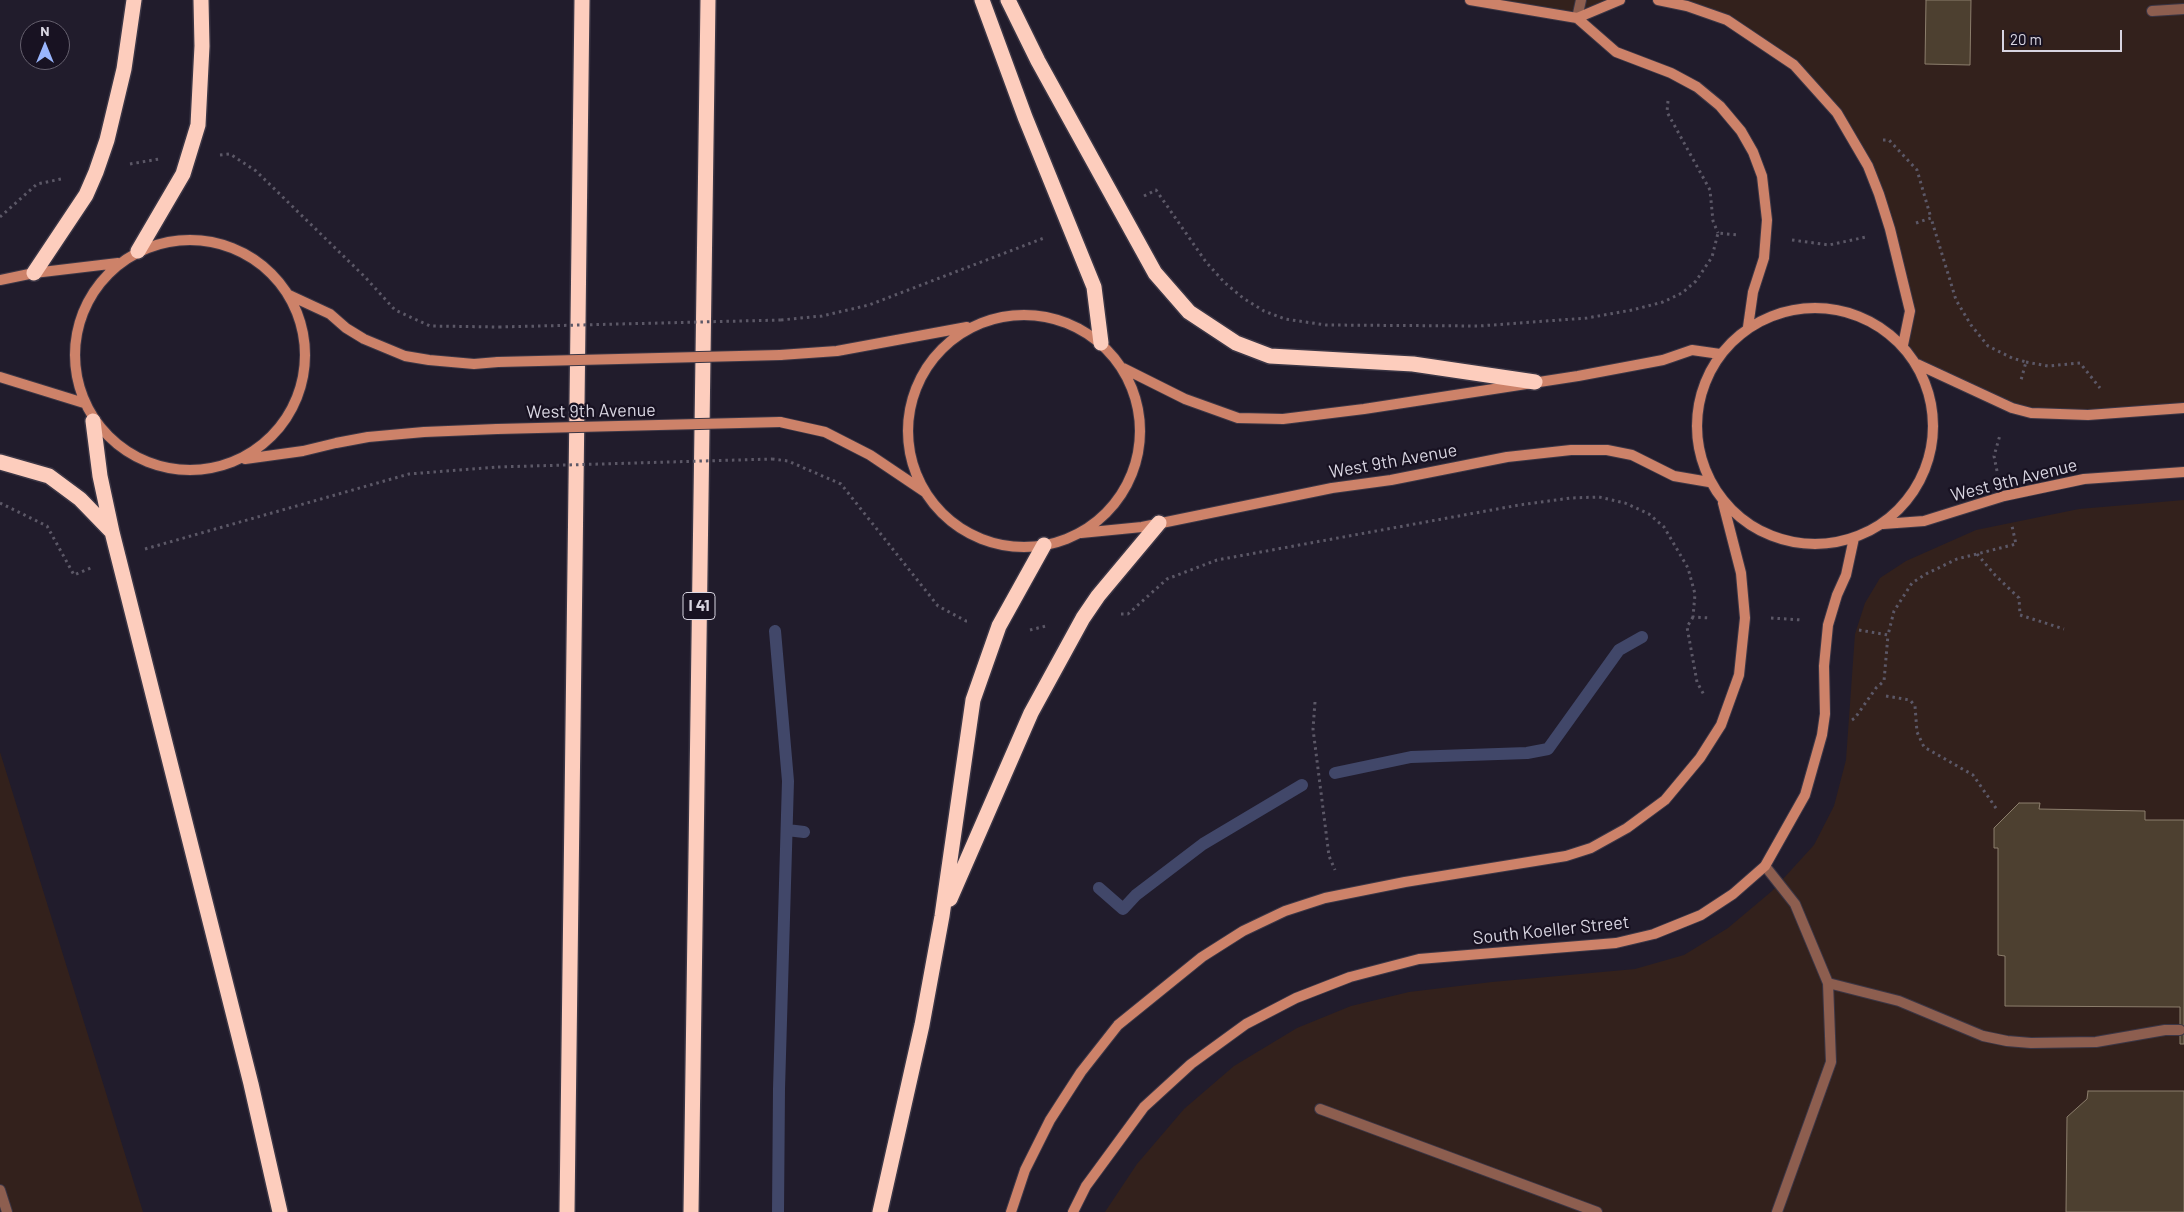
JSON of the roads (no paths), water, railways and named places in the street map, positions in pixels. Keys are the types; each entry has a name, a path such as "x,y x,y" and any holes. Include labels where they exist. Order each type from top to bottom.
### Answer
{"highway":[{"path":"34,273 86,195 96,172 107,140 124,69 134,0"},
{"path":"138,251 183,174 198,124 202,46 201,0"},
{"path":"567,1212 582,0"},
{"name":"I 41","path":"691,1212 708,0"},
{"path":"982,0 1094,287 1101,343"},
{"path":"1008,0 1038,61 1155,273 1189,312 1236,343 1270,356 1413,364 1535,382"},
{"path":"94,421 100,476 112,532 248,1074 280,1212"},
{"path":"0,462 49,476 80,499 112,532"},
{"path":"942,916 1031,713 1083,618 1098,596 1159,523"},
{"path":"880,1212 922,1025 942,916 973,700 999,626 1044,545"}],"main road":[{"path":"1470,0 1577,18 1616,52 1671,73 1697,87 1720,106 1741,130 1753,152 1762,176 1768,220 1764,258 1753,292 1748,327"},
{"path":"1577,18 1620,0"},
{"path":"1658,0 1687,6 1727,20 1794,66 1837,113 1868,166 1890,230 1910,311 1903,345"},
{"path":"185,239 210,241 233,247 255,259 274,275 289,294 302,324 306,356 302,388 288,417 268,441 241,459 201,470 160,467 123,450 94,421 84,404 74,366 77,327 92,292 118,263 138,251 161,243 185,239"},
{"path":"0,280 34,273 118,263"},
{"path":"289,294 330,314 346,328 364,339 406,356 474,364 780,355 837,351 972,326 1005,316 1039,315 1072,324 1101,343 1123,368 1138,404 1141,441 1131,478 1110,510 1080,533 1044,545 1010,546 977,537 948,518 926,492 912,462 908,431 912,399 925,370 940,351 946,344 972,326"},
{"path":"1829,307 1869,320 1903,345 1917,364 1933,406 1932,451 1915,492 1884,524 1854,538 1819,545 1783,541 1751,526 1723,503 1709,482 1698,451 1696,417 1703,384 1720,354 1748,327 1787,310 1829,307"},
{"path":"1123,368 1185,400 1238,418 1284,419 1578,376 1662,360 1692,350 1720,354"},
{"path":"1917,364 2012,408 2031,413 2088,415 2184,408"},
{"path":"0,377 84,404"},
{"name":"West 9th Avenue","path":"241,459 303,451 368,437 424,432 780,422 825,432 870,455 926,492"},
{"name":"West 9th Avenue","path":"1080,533 1142,527 1332,488 1391,480 1507,457 1570,450 1607,450 1632,455 1674,476 1709,482"},
{"name":"West 9th Avenue","path":"1884,524 1924,521 2004,496 2084,479 2184,472"},
{"path":"1012,1212 1025,1170 1050,1120 1081,1072 1118,1025 1202,957 1243,931 1285,911 1343,894 1566,856 1591,848 1627,828 1665,800 1700,758 1720,725 1739,675 1745,618 1741,573 1723,503"},
{"name":"South Koeller Street","path":"1074,1212 1086,1186 1144,1107 1191,1064 1238,1030 1296,998 1350,976 1419,959 1616,943 1654,934 1701,915 1733,894 1765,866 1805,795 1822,736 1824,666 1828,625 1837,595 1846,575 1854,538"}],"street":[{"path":"1577,18 1581,0"},
{"path":"2152,11 2184,9"},
{"path":"1765,866 1795,904 1828,983 1831,1062 1777,1212"},
{"path":"1828,983 1899,1001 1983,1036 2007,1041 2031,1043 2096,1042 2165,1030 2180,1030"},
{"path":"1320,1109 1597,1212"},
{"path":"0,1190 7,1212"}],"waterway":[{"path":"775,631 788,781 779,1089 778,1212"},
{"path":"1335,773 1411,757 1527,753 1548,749 1619,650 1642,637"},
{"path":"1099,888 1123,909 1136,895 1203,844 1302,785"},
{"path":"787,830 804,832"}]}
